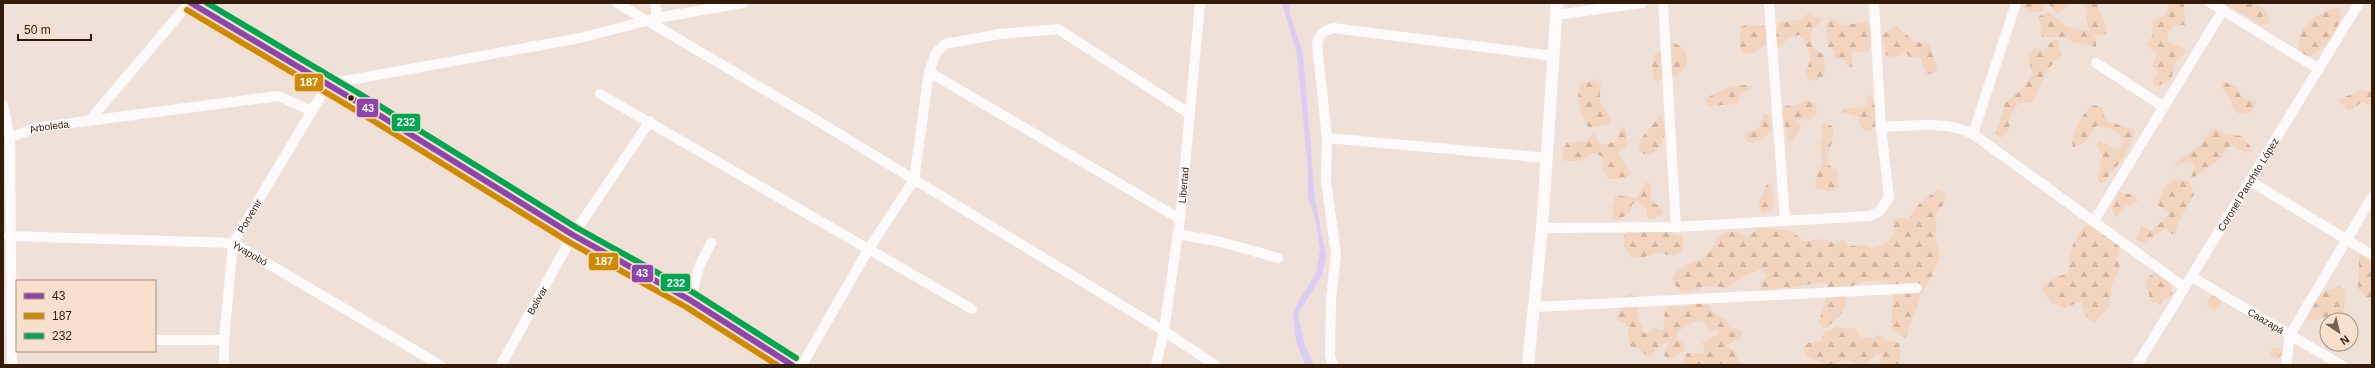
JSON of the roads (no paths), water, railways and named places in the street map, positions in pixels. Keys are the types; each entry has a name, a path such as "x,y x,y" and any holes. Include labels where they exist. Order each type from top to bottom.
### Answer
{"main road":[{"path":"190,3 328,84 573,236 690,300 792,365"},
{"path":"1528,365 1542,228 1556,9"}],"street":[{"path":"89,121 190,3"},
{"path":"617,3 1164,331 1215,365"},
{"path":"656,3 658,18"},
{"path":"328,84 580,38 658,18 743,3"},
{"name":"Libertad","path":"1156,365 1164,331 1180,219 1200,3"},
{"path":"1556,9 1642,3"},
{"path":"1663,3 1676,227"},
{"path":"1768,3 1785,220"},
{"path":"1542,228 1676,227 1870,216 1880,211 1889,197 1881,127 1874,3"},
{"path":"1973,134 2016,3"},
{"path":"2211,3 2319,69"},
{"name":"Coronel Panchito López","path":"2137,365 2359,3"},
{"path":"2094,221 2222,10"},
{"path":"802,365 868,250 914,180 929,72 936,53 945,44 1000,34 1052,28 1068,34 1190,114"},
{"path":"1333,365 1330,356 1331,299 1336,254 1326,181 1327,138 1316,44 1318,36 1323,31 1333,28 1554,56"},
{"path":"2096,63 2164,107"},
{"path":"929,72 1180,219"},
{"name":"Porvenir","path":"224,365 224,340 233,243 328,84"},
{"path":"600,94 650,121 868,250 972,309"},
{"name":"Arboleda","path":"10,138 34,128 278,96 312,111"},
{"path":"3,105 10,138 7,312 14,339 12,365"},
{"name":"Bolivar","path":"501,365 573,236 650,121"},
{"path":"1881,127 1945,126 1963,129 1973,134 2184,287"},
{"path":"1327,138 1547,158"},
{"path":"2250,181 2372,255"},
{"path":"2286,365 2290,335 2345,240 2372,197"},
{"path":"1178,234 1220,242 1278,258"},
{"name":"Yvapobó","path":"9,236 233,243 440,365"},
{"path":"690,300 699,267 711,243"},
{"name":"Caazapá","path":"2192,277 2341,365"},
{"path":"1534,306 1917,288"},
{"path":"156,340 224,340"}]}
